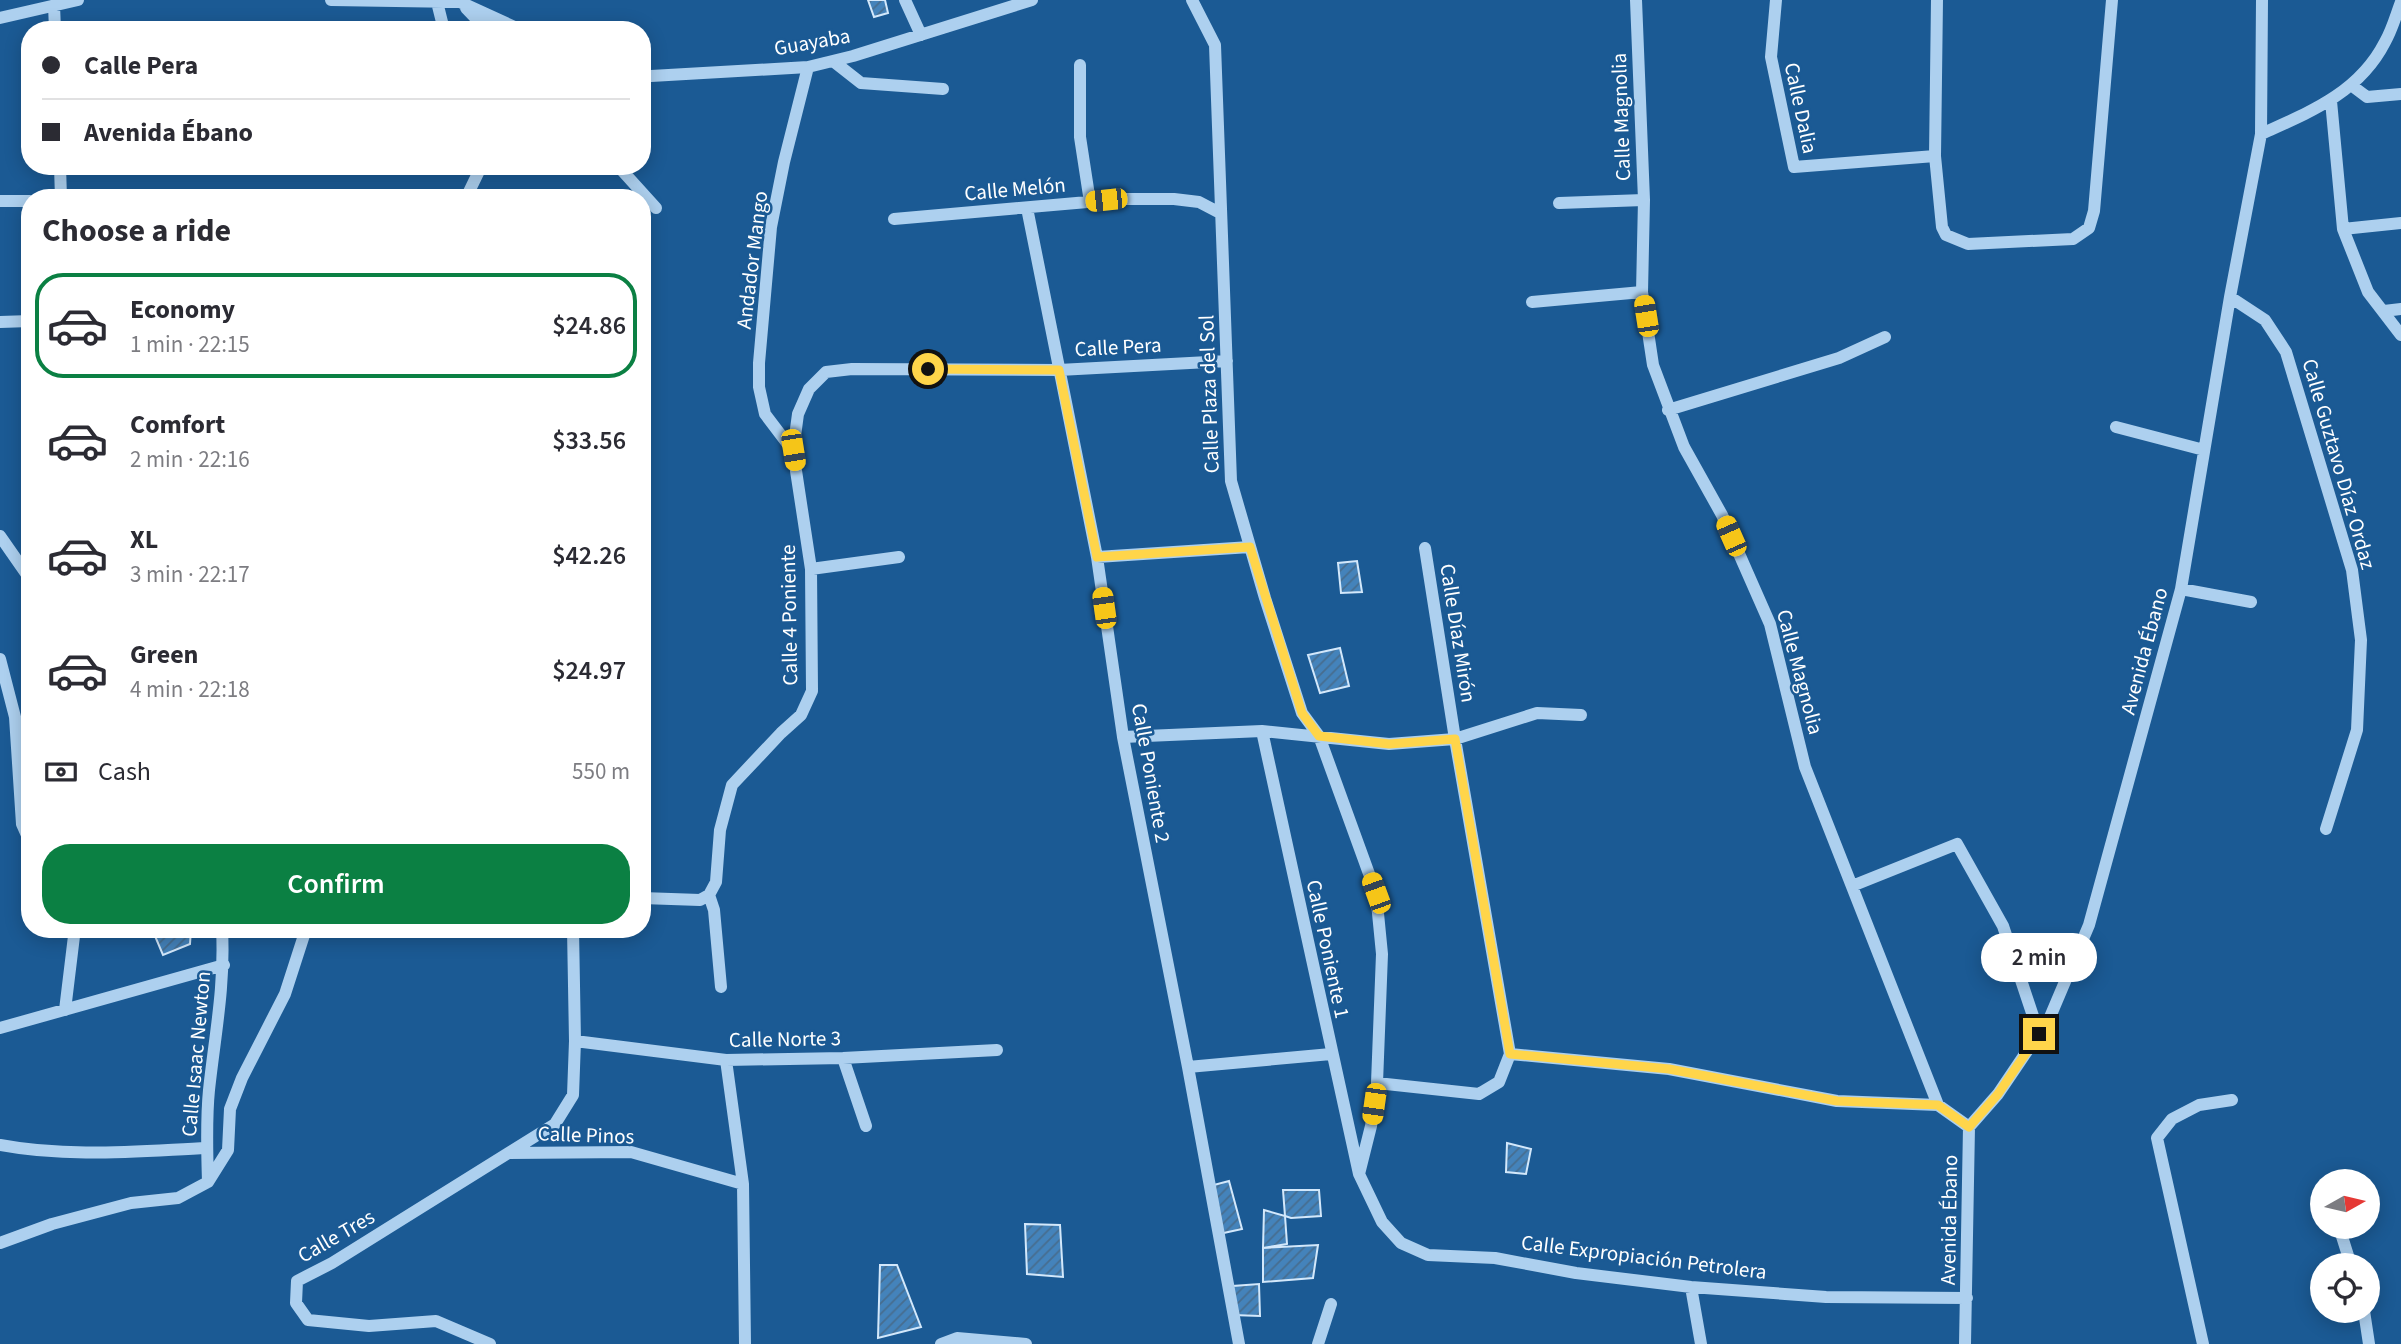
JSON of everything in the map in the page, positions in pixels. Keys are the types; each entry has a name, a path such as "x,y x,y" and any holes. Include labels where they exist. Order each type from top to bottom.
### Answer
{"street":[{"path":"0,18 78,0"},
{"path":"331,0 461,1 502,21"},
{"path":"905,0 921,35"},
{"name":"Guayaba","path":"651,76 807,67 983,17 1032,0"},
{"name":"Calle Plaza del Sol","path":"1192,0 1215,45 1231,481 1302,713 1319,736 1376,893 1382,954 1377,1083 1371,1126 1359,1174"},
{"name":"Calle Magnolia","path":"1636,0 1644,200 1642,292 1653,365 1684,447 1722,515 1770,624 1805,767 1938,1105"},
{"name":"Calle Dalia","path":"1776,0 1771,57 1794,167 1935,156"},
{"path":"1937,0 1935,156 1942,227 1946,235 1968,244 2073,239 2089,228 2094,211 2112,0"},
{"name":"Avenida Ébano","path":"1965,1344 1969,1127 1998,1094 2050,1017 2089,925 2181,589 2230,297 2261,134 2262,0"},
{"path":"461,1 479,21"},
{"path":"437,2 442,21"},
{"path":"2261,134 2331,101 2351,85 2385,43 2401,2"},
{"path":"54,5 55,21"},
{"path":"832,61 861,83 943,89"},
{"path":"1080,65 1080,137 1090,202"},
{"name":"Andador Mango","path":"793,450 765,414 759,387 759,363 772,227 784,162 807,67"},
{"path":"2351,85 2367,97 2401,94"},
{"path":"2331,101 2343,229 2368,292 2401,335"},
{"path":"626,175 639,189"},
{"name":"Calle Melón","path":"894,219 1122,199 1199,202 1220,213"},
{"path":"1559,203 1644,200"},
{"path":"0,201 21,201"},
{"path":"651,202 656,208"},
{"name":"Calle Poniente 2","path":"1027,208 1097,557 1123,737 1239,1344"},
{"path":"2343,229 2401,223"},
{"path":"1532,302 1642,292"},
{"name":"Calle Guztavo Díaz Ordaz","path":"2230,297 2265,320 2286,352 2352,570 2361,640 2357,730 2326,829"},
{"path":"2384,312 2401,309"},
{"path":"0,322 21,321"},
{"path":"1668,410 1839,358 1885,337"},
{"name":"Calle Pera","path":"809,389 826,372 852,369 1059,370 1227,361"},
{"name":"Calle 4 Poniente","path":"709,895 716,882 720,830 732,785 801,715 811,691 811,569 793,450 798,414 809,389"},
{"path":"2116,428 2204,450"},
{"path":"0,536 21,566"},
{"path":"1097,557 1250,547"},
{"name":"Calle Díaz Mirón","path":"1425,548 1510,1054"},
{"path":"811,569 900,557"},
{"path":"2181,589 2251,602"},
{"path":"0,659 15,716 21,809"},
{"path":"1123,737 1262,731 1389,744 1455,739 1537,713 1581,715"},
{"name":"Calle Poniente 1","path":"1262,731 1359,1174"},
{"path":"1852,886 1957,844 2003,926 2039,1034"},
{"path":"651,898 700,900 709,895 714,910 721,987"},
{"path":"65,1010 74,938"},
{"name":"Calle Isaac Newton","path":"208,1182 209,1093 221,1007 222,938"},
{"path":"0,1243 52,1224 131,1203 178,1198 208,1182 228,1150 230,1110 242,1078 285,994 303,938"},
{"path":"573,938 575,1041"},
{"path":"0,1028 224,965"},
{"name":"Calle Norte 3","path":"575,1041 726,1060 843,1058 997,1050"},
{"name":"Calle Tres","path":"490,1344 436,1321 369,1326 308,1320 296,1304 297,1281 332,1263 555,1125 573,1095 575,1041"},
{"path":"1188,1067 1331,1054"},
{"path":"1377,1083 1479,1094 1499,1082 1510,1054 1669,1069 1837,1101 1938,1105 1969,1127"},
{"path":"843,1058 866,1126"},
{"path":"726,1060 743,1184 745,1344"},
{"path":"2203,1344 2157,1138 2172,1119 2199,1105 2232,1100"},
{"path":"0,1145 26,1150 100,1153 207,1148"},
{"name":"Calle Pinos","path":"509,1153 631,1152 743,1184"},
{"name":"Calle Expropiación Petrolera","path":"1359,1174 1382,1222 1401,1243 1428,1255 1495,1258 1576,1273 1691,1287 1826,1297 1967,1298"},
{"path":"1691,1287 1701,1344"},
{"path":"1318,1344 1331,1304"},
{"path":"2366,1323 2369,1344"},
{"path":"940,1344 957,1338 1026,1344"}],"building":[{"path":"868,0 885,0 888,13 874,17"},
{"path":"1357,561 1362,592 1341,593 1338,563"},
{"path":"1340,648 1349,686 1320,693 1308,655"},
{"path":"156,938 190,938 190,944 163,955"},
{"path":"1507,1143 1531,1149 1526,1174 1506,1172"},
{"path":"1229,1181 1242,1229 1219,1234 1210,1186"},
{"path":"1283,1190 1319,1190 1321,1216 1285,1216"},
{"path":"1264,1210 1285,1216 1287,1244 1263,1248"},
{"path":"1025,1224 1060,1225 1063,1277 1027,1274"},
{"path":"1318,1245 1313,1278 1263,1282 1263,1248"},
{"path":"880,1265 897,1265 921,1327 878,1338"},
{"path":"1259,1284 1260,1316 1233,1315 1233,1286"}],"route":[{"path":"928,369 1059,370 1097,557 1250,547 1302,713 1319,736 1389,744 1455,739 1510,1054 1669,1069 1837,1101 1938,1105 1969,1127 1998,1094 2039,1034"}]}
